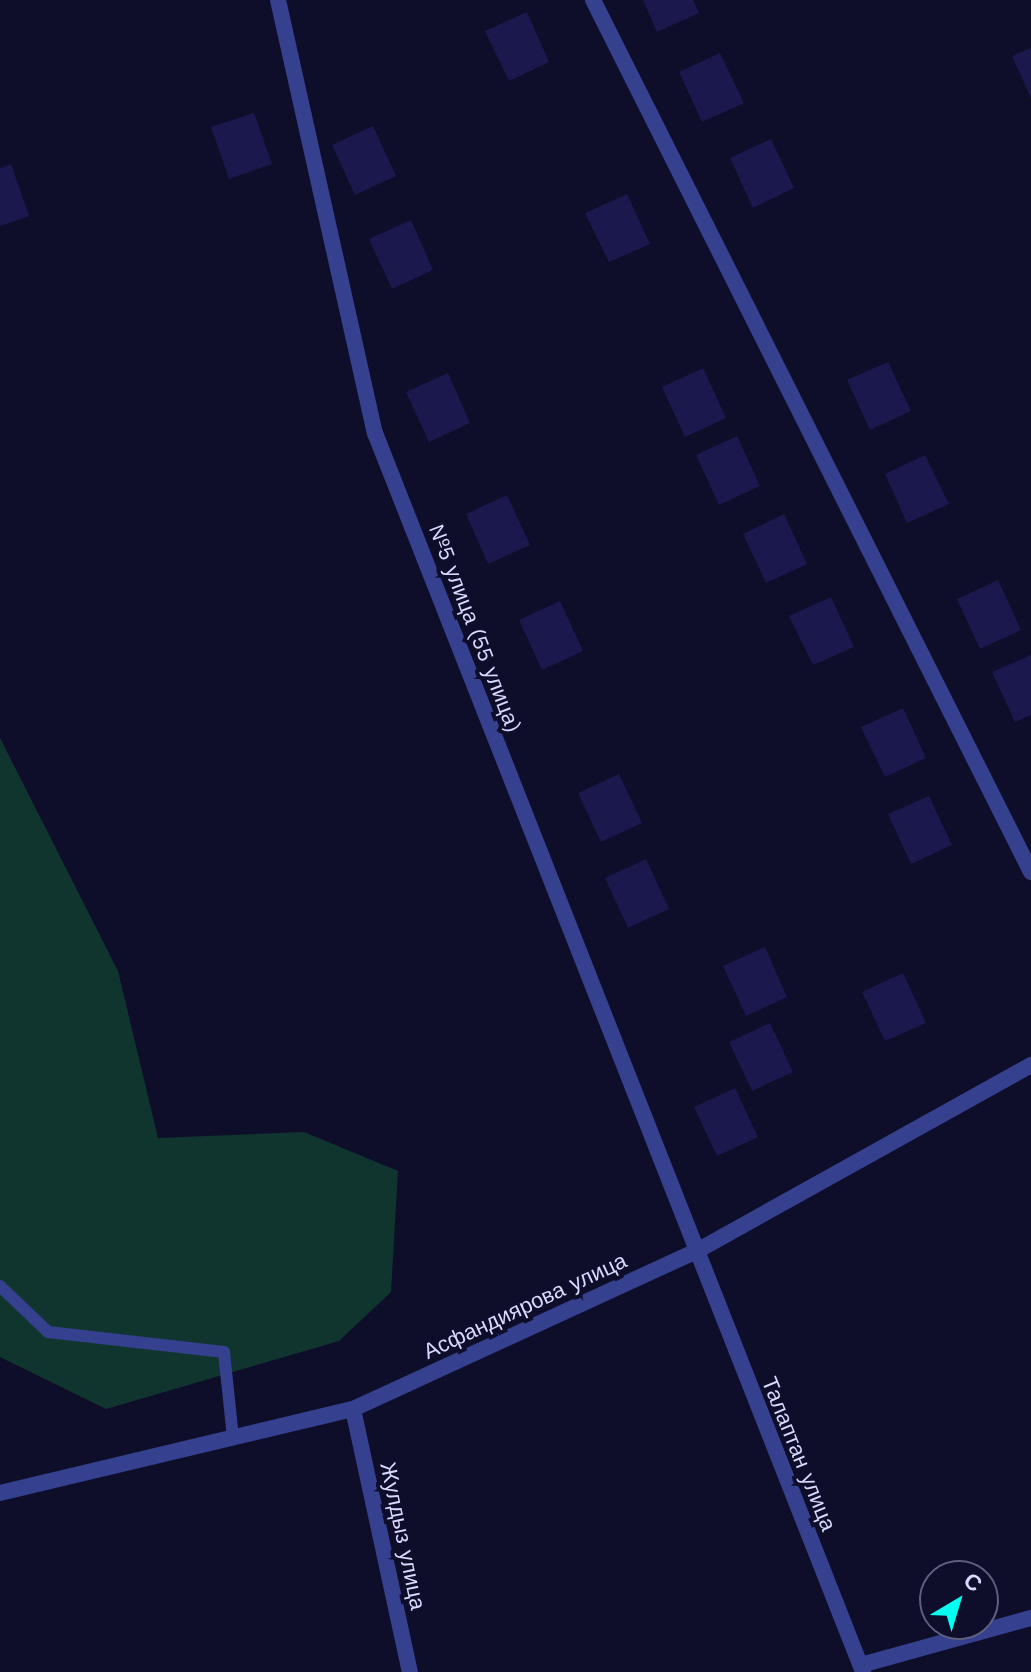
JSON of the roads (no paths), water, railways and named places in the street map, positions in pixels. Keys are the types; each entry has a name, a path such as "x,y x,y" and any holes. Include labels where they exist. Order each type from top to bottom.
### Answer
{"street":[{"name":"№5 улица (55 улица)","path":"278,0 375,433 695,1252"},
{"path":"593,0 1031,872"},
{"name":"Асфандиярова улица","path":"0,1493 353,1409 695,1252 1031,1065"},
{"name":"Талаптан улица","path":"695,1252 862,1669"},
{"name":"Жулдыз улица","path":"353,1409 410,1672"},
{"path":"862,1669 1031,1618"}],"lane":[{"path":"0,1286 48,1332 224,1352 233,1438"}]}
